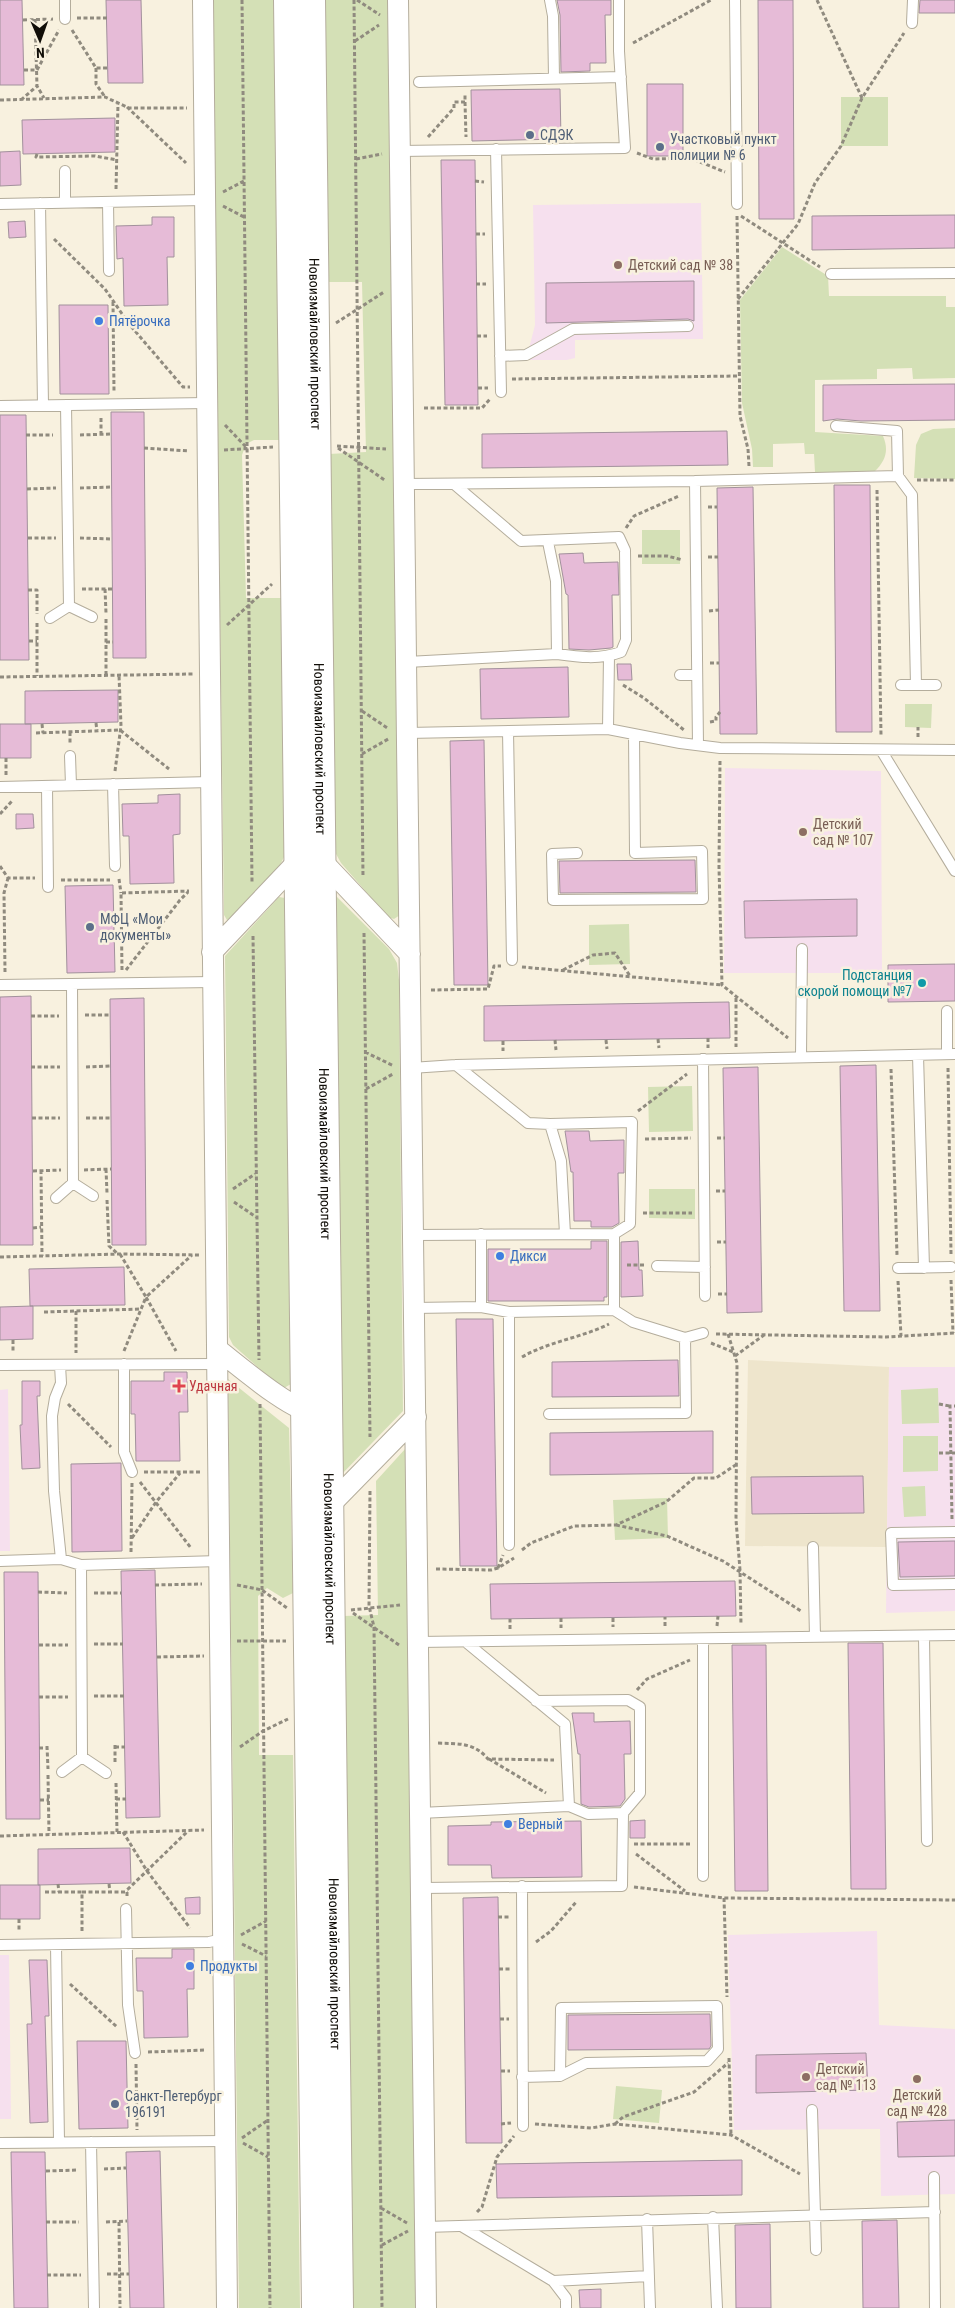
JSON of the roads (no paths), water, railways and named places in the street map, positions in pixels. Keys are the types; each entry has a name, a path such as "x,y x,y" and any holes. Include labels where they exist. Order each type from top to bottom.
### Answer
{"street":[{"path":"203,0 214,199 207,403 227,2308"},
{"name":"Новоизмайловский проспект","path":"288,0 310,860 317,1413 316,2308"},
{"name":"Новоизмайловский проспект","path":"310,860 311,0"},
{"path":"398,0 400,151 398,484 407,662 426,2308"},
{"path":"212,952 310,860 410,954"},
{"path":"217,1356 279,1396 317,1413"},
{"path":"318,1506 416,1417"},
{"name":"Новоизмайловский проспект","path":"318,1506 339,2308"}],"lane":[{"path":"65,0 65,19"},
{"path":"550,0 553,16 554,78"},
{"path":"400,151 625,148 619,51 619,0"},
{"path":"735,0 737,204"},
{"path":"912,23 913,0"},
{"path":"419,82 621,77"},
{"path":"496,149 501,387"},
{"path":"65,172 65,203"},
{"path":"0,204 214,199"},
{"path":"109,271 112,202"},
{"path":"40,203 44,405"},
{"path":"831,274 955,274"},
{"path":"500,356 526,355 573,329 688,326"},
{"path":"0,406 207,403"},
{"path":"66,405 69,606"},
{"path":"836,426 897,431 899,478 912,494 916,685"},
{"path":"398,484 695,484 750,479 899,478"},
{"path":"407,662 557,654 579,657 608,656 621,652 626,640 625,550 619,537 548,542 521,541 454,484"},
{"path":"695,484 698,741"},
{"path":"548,542 556,580 557,654"},
{"path":"69,606 92,617"},
{"path":"50,618 69,606"},
{"path":"608,656 608,729"},
{"path":"680,675 698,675"},
{"path":"902,685 936,685"},
{"path":"407,733 608,729 634,734 698,741 720,748 955,750"},
{"path":"508,731 512,960"},
{"path":"577,853 552,854 553,900 703,899 702,851 635,853 634,734"},
{"path":"881,750 955,871"},
{"path":"70,756 71,786"},
{"path":"0,787 211,782"},
{"path":"113,784 115,866"},
{"path":"47,786 48,887"},
{"path":"801,1057 802,949"},
{"path":"3,985 213,982"},
{"path":"56,1198 73,1183 72,984"},
{"path":"411,1068 456,1065 951,1054 947,1011"},
{"path":"918,1056 924,1268"},
{"path":"703,1059 705,1296"},
{"path":"413,1235 614,1234 630,1224 632,1122 528,1123 456,1065"},
{"path":"550,1124 561,1161 564,1234"},
{"path":"73,1183 93,1196"},
{"path":"481,1234 482,1307"},
{"path":"614,1234 614,1310"},
{"path":"657,1266 705,1267"},
{"path":"898,1268 951,1267"},
{"path":"413,1308 482,1307 509,1312 614,1310 633,1322 685,1338 703,1333"},
{"path":"509,1312 509,1546"},
{"path":"549,1414 686,1413 685,1338"},
{"path":"0,1365 180,1363 217,1356"},
{"path":"121,1364 124,1452 132,1472"},
{"path":"60,1365 61,1383 52,1416 54,1491 61,1559"},
{"path":"954,1532 891,1533 893,1585 955,1584"},
{"path":"813,1547 815,1637"},
{"path":"0,1561 61,1559 81,1565 219,1561"},
{"path":"81,1565 82,1757"},
{"path":"418,1650 467,1643 955,1635"},
{"path":"924,1637 927,1841"},
{"path":"703,1639 703,1876"},
{"path":"467,1643 565,1724 569,1806"},
{"path":"422,1888 622,1886 623,1813 640,1793 640,1707 628,1700 536,1701"},
{"path":"82,1757 111,1772"},
{"path":"62,1772 82,1757"},
{"path":"420,1813 569,1806 588,1814 623,1813"},
{"path":"522,1886 523,2126"},
{"path":"126,1909 128,2005 135,2048"},
{"path":"0,1945 56,1945 223,1939"},
{"path":"56,1945 59,2141"},
{"path":"522,2076 560,2076 586,2063 707,2061 718,2049 717,2006 560,2008 560,2076"},
{"path":"812,2110 816,2250"},
{"path":"0,2143 225,2141"},
{"path":"90,2142 94,2308"},
{"path":"934,2177 936,2308"},
{"path":"425,2227 713,2217 935,2212"},
{"path":"713,2217 717,2308"},
{"path":"646,2219 650,2308"},
{"path":"463,2226 553,2281 566,2298 566,2308"},
{"path":"553,2281 649,2276"}],"place":[{"name":"СДЭК","path":"530,135"},
{"name":"Участковый пункт полиции № 6","path":"660,147"},
{"name":"Детский сад № 38","path":"618,265"},
{"name":"Пятёрочка","path":"99,321"},
{"name":"Детский сад № 107","path":"803,832"},
{"name":"МФЦ «Мои документы»","path":"90,927"},
{"name":"Подстанция скорой помощи №7","path":"922,983"},
{"name":"Дикси","path":"500,1256"},
{"name":"Удачная","path":"179,1386"},
{"name":"Верный","path":"508,1824"},
{"name":"Продукты","path":"190,1966"},
{"name":"Детский сад № 113","path":"806,2077"},
{"name":"Детский сад № 428","path":"917,2079"},
{"name":"Санкт-Петербург 196191","path":"115,2104"}]}
